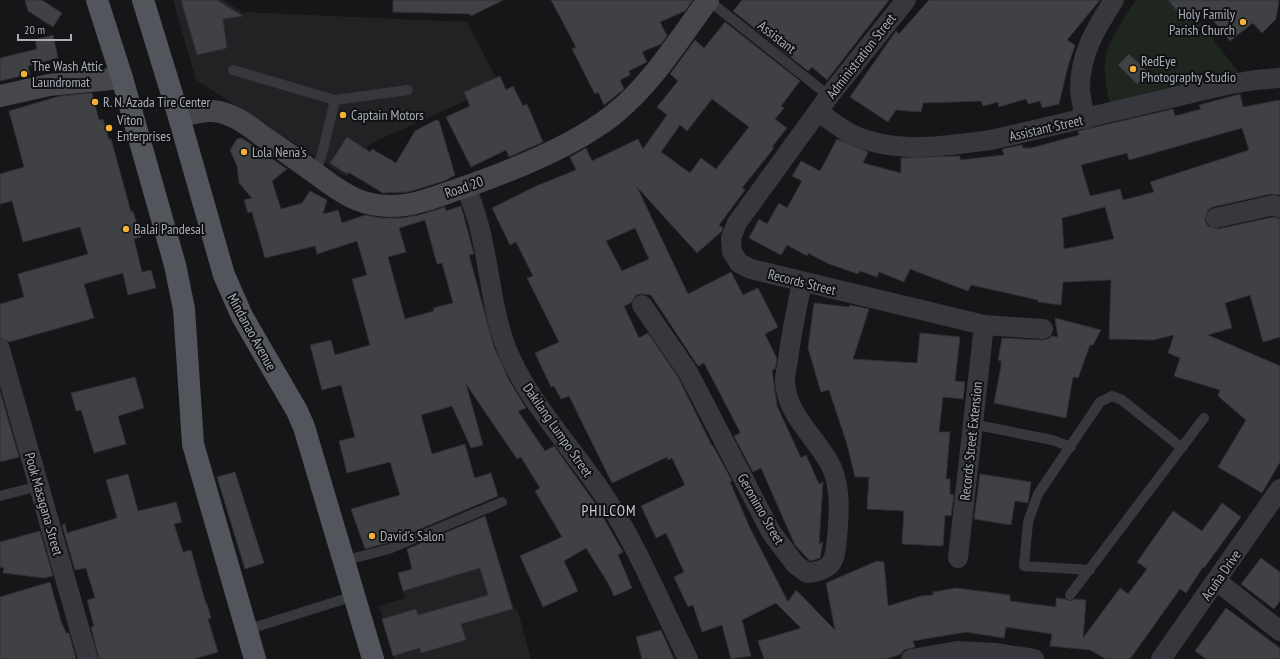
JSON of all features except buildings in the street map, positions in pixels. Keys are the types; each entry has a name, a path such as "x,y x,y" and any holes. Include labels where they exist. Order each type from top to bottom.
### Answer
{"main road":[{"path":"97,0 122,78 180,286 184,309 192,444 255,659"},
{"name":"Mindanao Avenue","path":"143,0 180,118 224,275 242,316 297,411 304,427 373,659"}],"street":[{"name":"Road 20","path":"180,118 200,111 214,111 227,114 253,129 338,190 358,200 380,206 406,205 466,186 508,170 554,149 594,128 614,114 636,93 661,64 708,0"},
{"name":"Administration Street","path":"818,112 829,96 906,0"},
{"path":"1085,119 1080,89 1083,60 1093,32 1114,0"},
{"path":"0,96 49,85 122,78"},
{"name":"Assistant Street","path":"818,112 851,134 874,143 906,148 991,140 1226,85 1255,80 1280,78"},
{"name":"Records Street","path":"818,112 737,223 731,238 732,252 739,263 751,269 802,282 984,325 1043,329"},
{"name":"Dakilang Lumpo Street","path":"466,186 480,230 490,286 499,324 511,359 528,389 598,487 625,529 688,659"},
{"path":"1216,218 1274,205 1280,208"},
{"name":"Geronimo Street","path":"642,304 688,372 771,532 795,564 807,573 822,571 831,564 836,552 839,492 832,469 817,443 795,413 785,381 790,342 802,282"},
{"name":"Records Street Extension","path":"958,558 984,325"},
{"name":"Pook Masagana Street","path":"0,349 88,659"},
{"name":"Acuña Drive","path":"1161,659 1280,489"},
{"path":"1217,581 1280,631"},
{"path":"911,659 957,651 1034,659"}],"lane":[{"name":"Assistant","path":"708,0 829,96"},
{"path":"233,70 335,100 408,90"},
{"path":"315,173 322,154 335,100"},
{"path":"1090,570 1024,566 1028,522 1038,494 1100,402 1112,396 1122,400 1182,448"},
{"path":"1070,595 1204,418"},
{"path":"972,424 1052,440 1071,447"},
{"path":"0,496 39,486"},
{"path":"344,561 389,549 502,502"},
{"path":"246,630 354,596"}],"shaded area":[{"name":"Captain Motors","path":"173,0 223,0 242,12 467,22 500,85 370,144 347,177 196,80"},
{"path":"1136,0 1183,0 1239,73 1111,109 1105,79 1106,53 1118,29"},
{"path":"494,545 513,609 517,608 531,659 394,659 379,606 405,598 398,573"}],"place":[{"name":"Holy Family Parish Church","path":"1243,22"},
{"name":"RedEye Photography Studio","path":"1133,69"},
{"name":"The Wash Attic Laundromat","path":"24,74"},
{"name":"R. N. Azada Tire Center","path":"95,102"},
{"name":"Captain Motors","path":"343,115"},
{"name":"Viton Enterprises","path":"109,128"},
{"name":"Lola Nena's","path":"244,152"},
{"name":"Balai Pandesal","path":"126,229"},
{"name":"David's Salon","path":"372,536"}],"district":[{"name":"PHILCOM","path":"609,511"}]}
